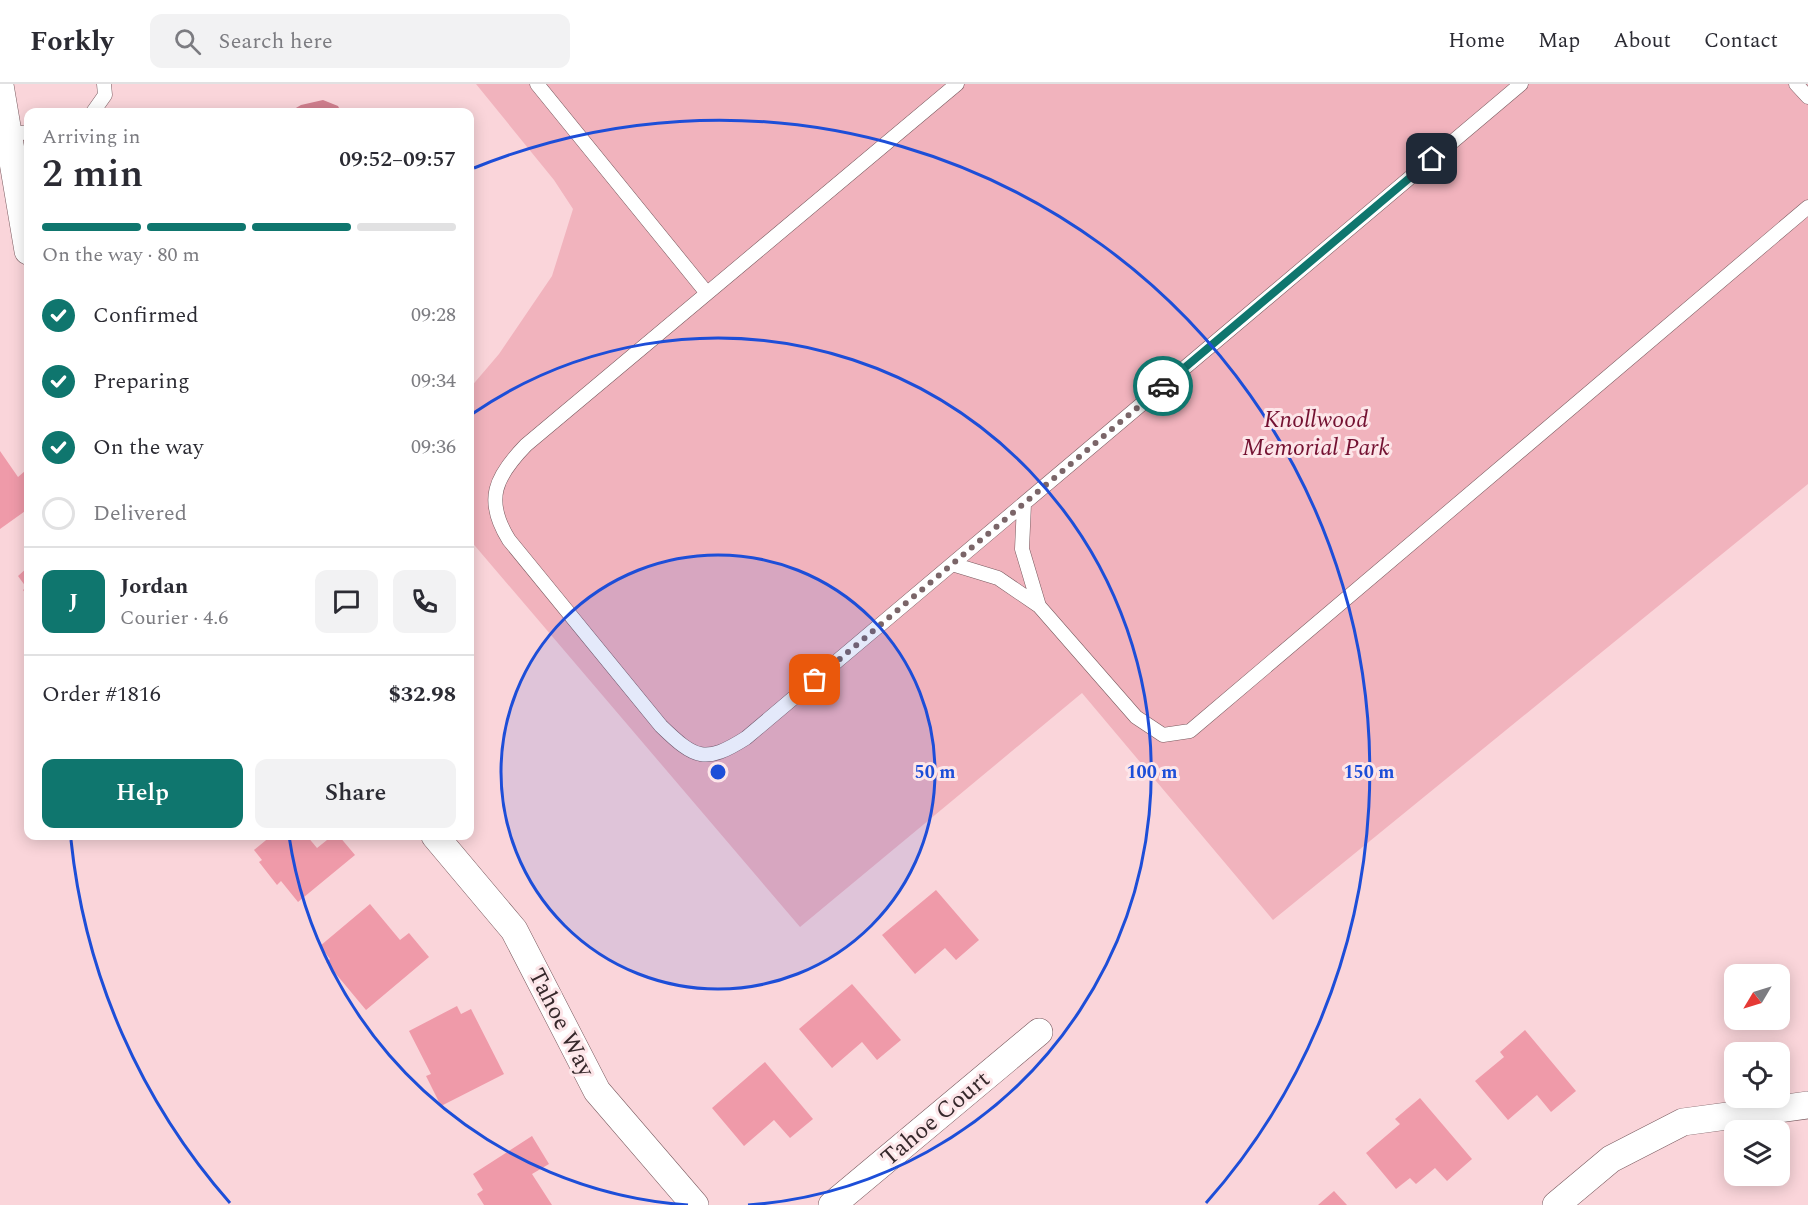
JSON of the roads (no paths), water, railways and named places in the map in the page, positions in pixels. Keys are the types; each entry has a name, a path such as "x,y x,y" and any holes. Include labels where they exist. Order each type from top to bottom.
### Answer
{"street":[{"path":"0,84 19,134 24,199"},
{"name":"Tahoe Way","path":"438,840 514,930 597,1091 695,1205"},
{"name":"Tahoe Court","path":"832,1205 1039,1032"},
{"path":"1556,1205 1611,1159 1683,1122 1808,1105"}],"lane":[{"path":"96,108 105,95 104,84"},
{"path":"537,84 706,292"},
{"path":"957,84 526,445 510,461 495,486 498,522 509,540 661,726 690,752 708,756 726,751 746,738 1521,84"},
{"path":"1796,84 1808,97"},
{"path":"952,564 998,578 1039,606 1136,717 1163,735 1190,731 1808,207"},
{"path":"1024,504 1022,549 1039,606"}],"park label":[{"name":"Knollwood Memorial Park","path":"1316,433"}]}
